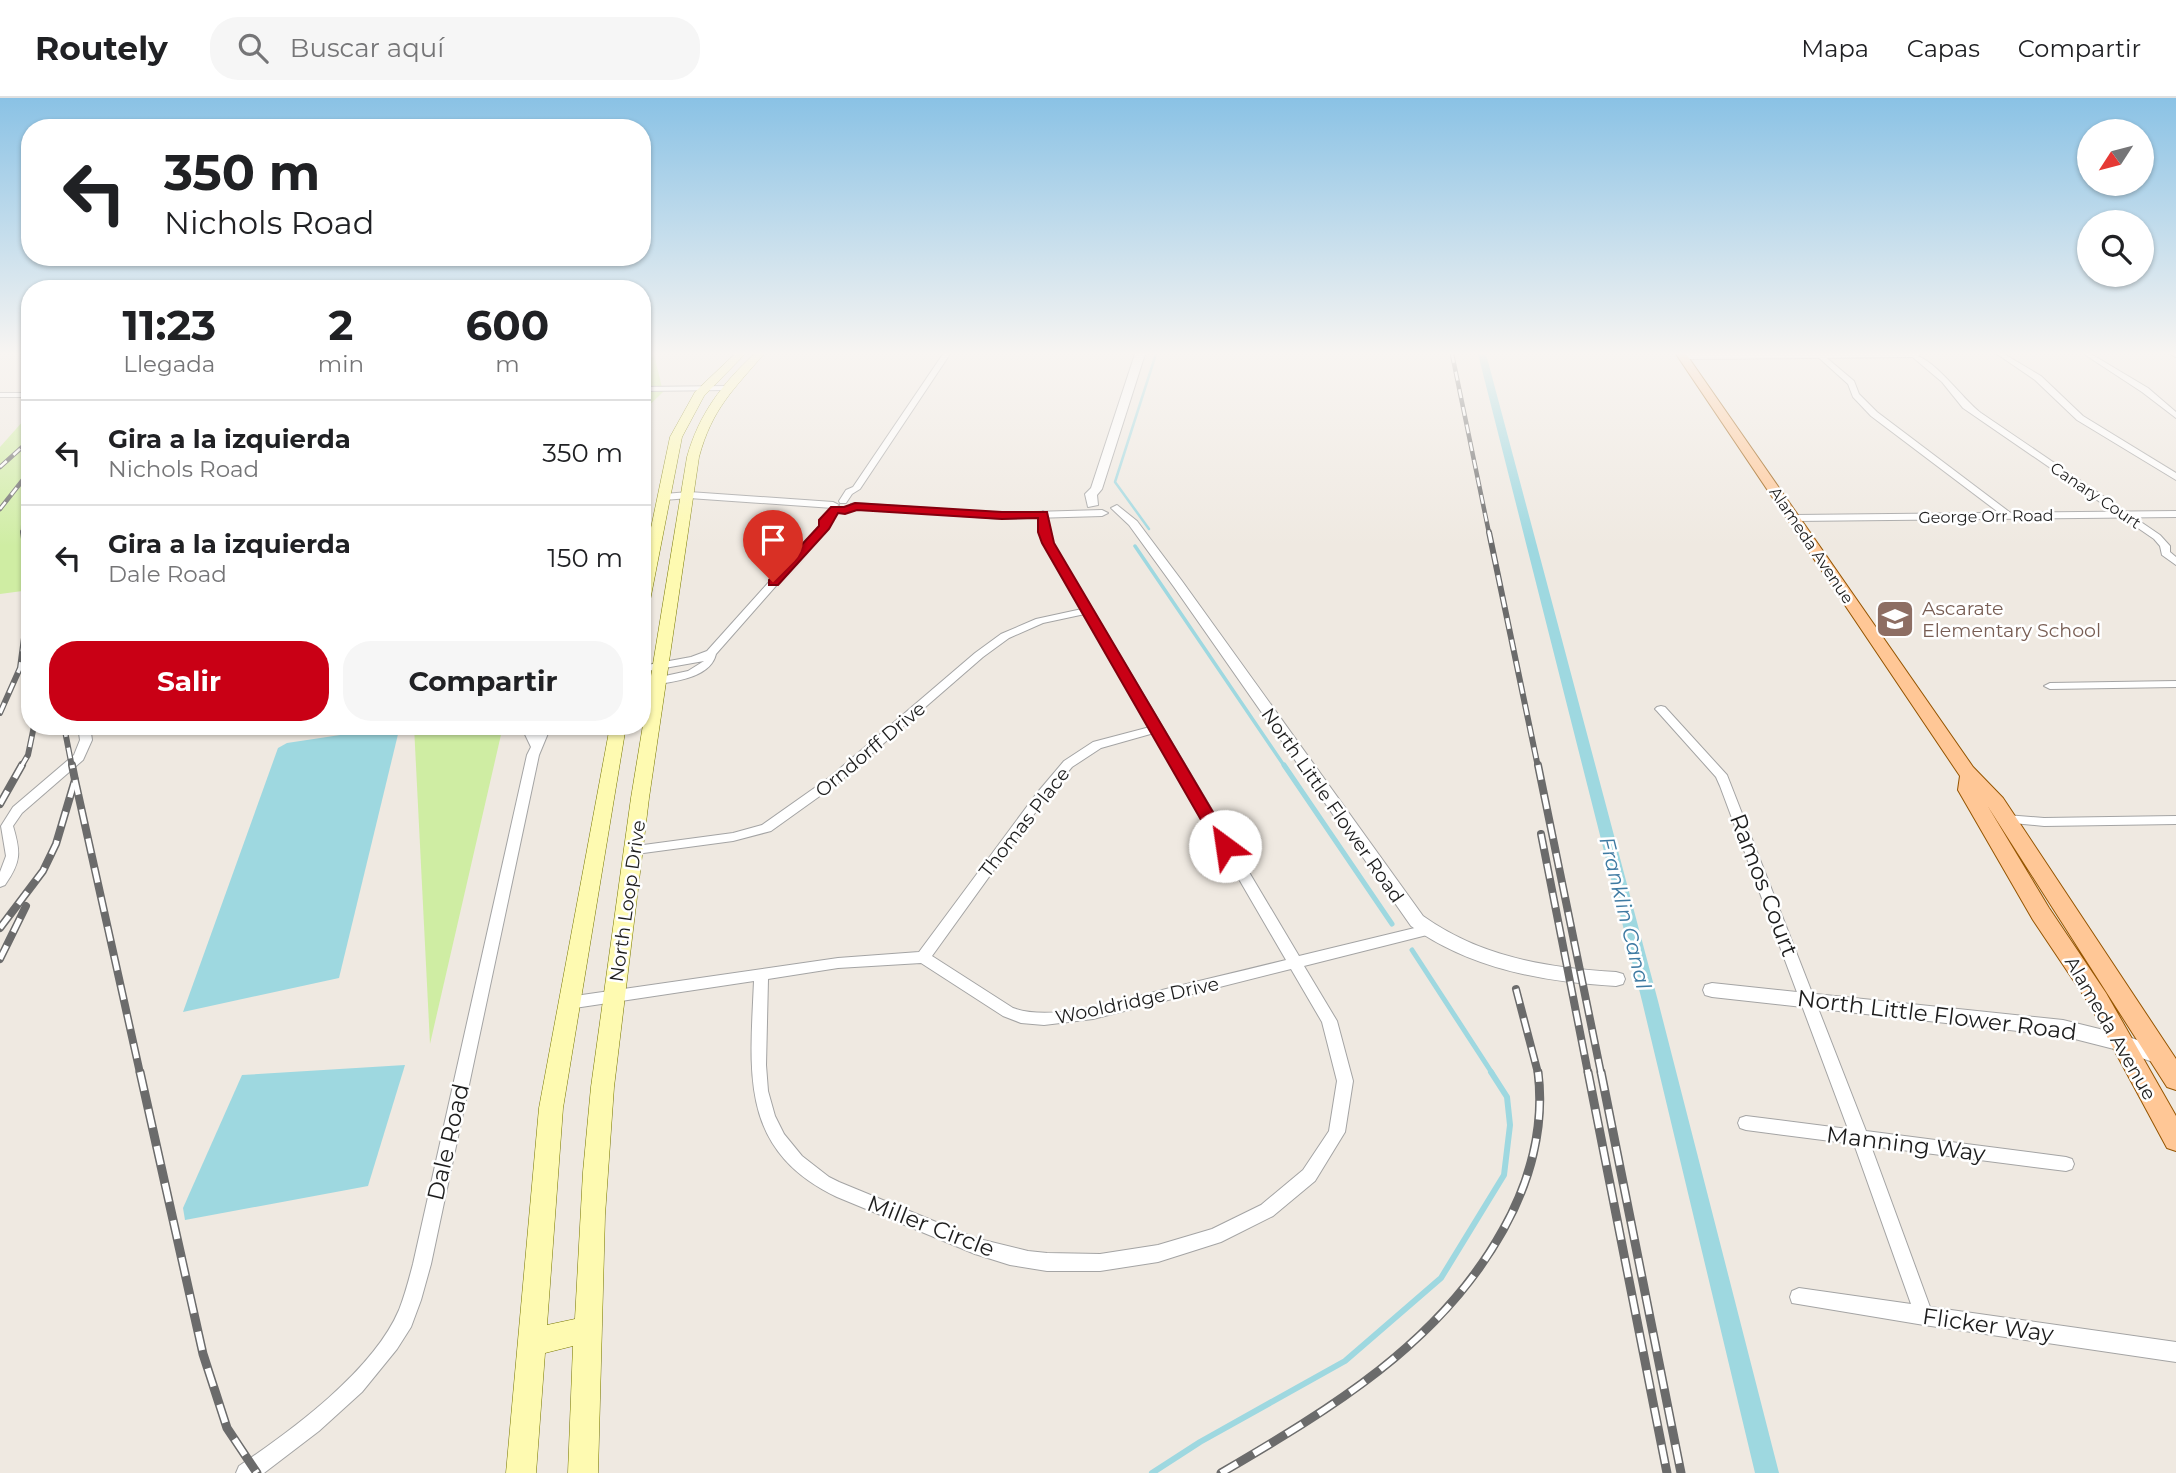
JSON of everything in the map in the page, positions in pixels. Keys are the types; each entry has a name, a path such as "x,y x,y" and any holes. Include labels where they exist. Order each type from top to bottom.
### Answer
{"main road":[{"name":"North Loop Drive","path":"651,562 677,437 685,418"},
{"name":"North Loop Drive","path":"651,709 697,440 706,418"},
{"name":"Alameda Avenue","path":"1726,418 1966,771 1996,803 2167,1055 2176,1080"},
{"name":"North Loop Drive","path":"521,1473 551,1108 616,735"},
{"name":"North Loop Drive","path":"583,1473 598,1129 636,850 648,735"},
{"name":"Alameda Avenue","path":"1966,771 1968,790 2041,914 2098,999 2176,1140"},
{"path":"532,1342 589,1329"}],"street":[{"path":"655,677 692,673 709,662 711,653 824,526 835,522 903,418"},
{"path":"1097,510 1089,498 1096,489 1119,418"},
{"path":"1880,418 2009,516"},
{"name":"Canary Court","path":"1983,418 2162,541 2165,553 2176,562"},
{"path":"2080,418 2176,477"},
{"name":"North Little Flower Road","path":"1096,489 1118,510 1178,584 1407,909 1427,930 1476,953 1509,962 1558,972 1616,979"},
{"path":"664,498 689,495 846,503 1002,516 1118,510"},
{"path":"1097,510 1099,502 1118,510"},
{"name":"Miller Circle","path":"761,976 760,1092 773,1134 809,1173 840,1191 989,1251 1047,1262 1116,1262 1155,1256 1234,1230 1290,1194 1321,1161 1336,1132 1344,1098 1343,1057 1329,1021 1048,543 1043,514"},
{"name":"George Orr Road","path":"1795,518 2176,514"},
{"name":"Orndorff Drive","path":"636,850 733,837 766,828 834,780 979,655 1005,636 1041,621 1087,611"},
{"path":"2050,686 2176,684"},
{"name":"Ramos Court","path":"1661,709 1721,775 1809,999 1924,1316"},
{"name":"Thomas Place","path":"923,957 1041,796 1068,764 1097,745 1156,729"},
{"path":"0,882 12,864 15,852 7,826 17,810 79,757 85,735"},
{"path":"531,735 536,747"},
{"name":"Dale Road","path":"246,1473 298,1434 360,1380 391,1342 405,1318 422,1264 536,747 541,735"},
{"path":"2006,819 2044,822 2176,820"},
{"name":"Wooldridge Drive","path":"923,957 999,1007 1021,1017 1044,1019 1093,1013 1427,930"},
{"path":"568,1003 838,964 923,957"},
{"name":"North Little Flower Road","path":"1712,990 2063,1028 2167,1055"},
{"name":"Manning Way","path":"1746,1123 2066,1164"},
{"name":"Flicker Way","path":"1799,1297 2176,1352"}],"green space":[{"path":"21,423 21,591 0,594 0,447"},
{"path":"414,735 501,735 430,1044"}],"water":[{"path":"340,735 398,735 339,978 183,1012 278,748 287,743"},
{"path":"405,1065 368,1186 185,1220 183,1208 242,1075"}],"waterway":[{"path":"1135,418 1115,482 1149,529"},
{"name":"Franklin Canal","path":"1499,418 1650,1001 1767,1473"},
{"path":"1135,546 1285,767"},
{"path":"1284,765 1392,924"},
{"path":"1412,950 1492,1073"},
{"path":"1152,1473 1200,1442 1345,1361 1441,1278 1504,1175 1510,1125 1507,1097 1491,1072"}],"railway":[{"path":"1465,418 1489,533"},
{"path":"0,467 21,448"},
{"path":"0,509 21,482"},
{"path":"1489,532 1538,767"},
{"path":"0,713 21,660"},
{"path":"21,767 28,755 32,735"},
{"path":"66,735 72,767"},
{"path":"0,804 22,765"},
{"path":"72,765 75,780"},
{"path":"1538,765 1601,1073"},
{"path":"0,928 43,871 56,844 75,780"},
{"path":"75,780 140,1073"},
{"path":"1541,834 1588,1073"},
{"path":"0,959 26,906"},
{"path":"1516,989 1538,1073"},
{"path":"140,1072 203,1354 227,1428 257,1473"},
{"path":"1221,1473 1342,1398 1379,1370 1415,1340 1448,1307 1477,1271 1513,1212 1528,1173 1537,1134 1540,1093 1538,1072"},
{"path":"1588,1072 1667,1473"},
{"path":"1601,1072 1681,1473"}],"place":[{"name":"Ascarate Elementary School","path":"1895,619"}],"route":[{"path":"773,582 824,526 825,520 835,509 845,511 855,506 1002,516 1043,514 1048,543 1225,846"}]}
